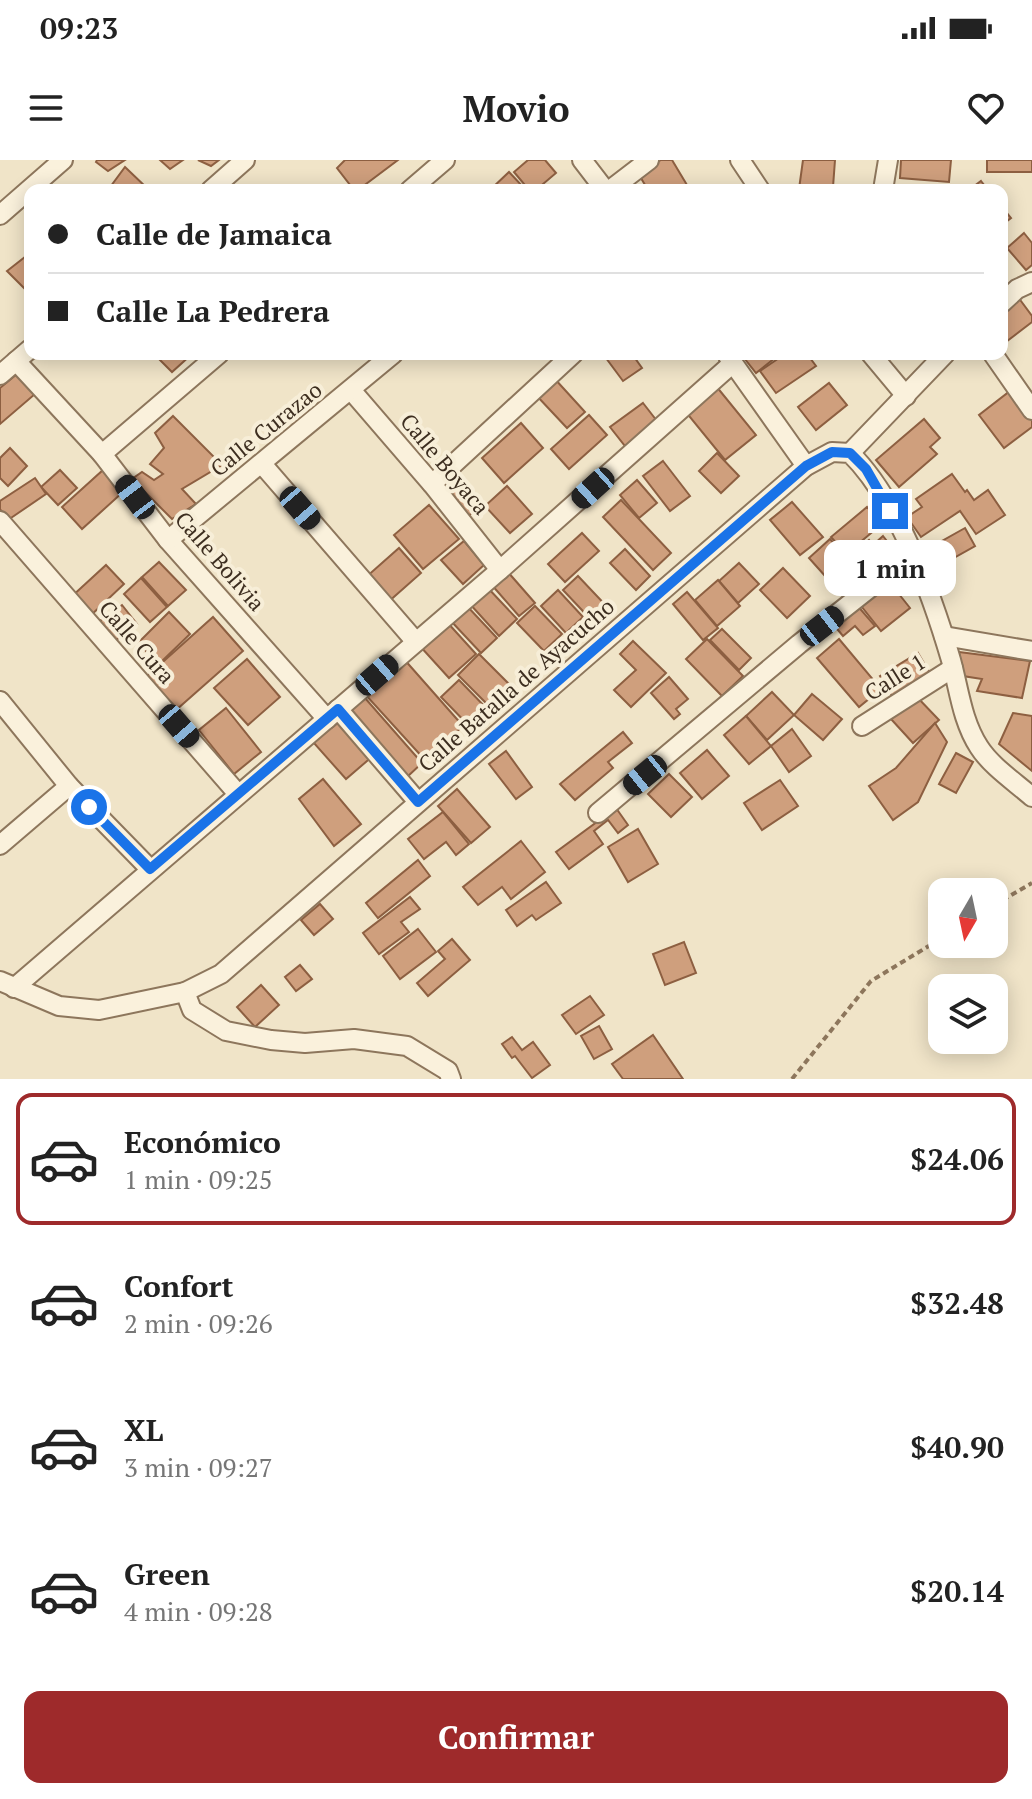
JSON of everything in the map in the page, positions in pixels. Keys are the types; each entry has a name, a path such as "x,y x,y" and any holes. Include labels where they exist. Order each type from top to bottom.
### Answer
{"street":[{"path":"36,184 63,160"},
{"path":"218,184 245,160"},
{"path":"417,184 445,160"},
{"path":"582,160 598,184"},
{"path":"605,184 649,160"},
{"path":"740,160 756,184"},
{"path":"884,184 888,160"},
{"path":"0,215 24,194"},
{"path":"1008,297 1032,282"},
{"path":"0,375 23,355"},
{"name":"Calle Bolivia","path":"27,360 168,540 418,802"},
{"path":"102,454 212,360"},
{"name":"Calle Curazao","path":"168,540 386,360"},
{"path":"432,484 566,360"},
{"path":"7,985 150,869 500,570 728,360"},
{"path":"730,360 806,466 832,452 850,453 866,469 914,553 944,636 967,725 980,750 1032,797"},
{"path":"876,360 906,396"},
{"path":"850,453 939,360"},
{"path":"997,360 1032,410"},
{"name":"Calle Boyaca","path":"351,390 432,484 500,570"},
{"path":"262,464 416,642"},
{"name":"Calle Batalla de Ayacucho","path":"7,985 59,1006 99,1010 185,992 221,974 806,466"},
{"name":"Calle Cura","path":"0,521 238,794"},
{"path":"598,813 799,644 914,553"},
{"path":"944,636 1032,651"},
{"name":"Calle 1","path":"862,726 953,668"},
{"path":"0,701 69,786 150,869"},
{"path":"0,845 69,786"},
{"path":"185,992 192,1010 226,1031 305,1043 354,1039 407,1046 448,1071 451,1079"}],"path":[{"path":"1008,897 1032,883"},
{"path":"792,1079 871,981 928,946"}],"building":[{"path":"97,160 125,160 108,171"},
{"path":"160,160 183,160 170,169"},
{"path":"198,160 219,160 211,166"},
{"path":"345,160 398,160 366,184 349,184 337,168"},
{"path":"528,160 545,160 556,173 543,184 524,184 514,172"},
{"path":"661,160 672,160 686,184 644,184 638,173"},
{"path":"803,160 835,160 833,184 800,184"},
{"path":"901,160 951,160 949,182 900,178"},
{"path":"987,160 1032,160 1032,172 987,172"},
{"path":"125,167 143,184 112,184"},
{"path":"509,172 520,184 496,184"},
{"path":"1024,233 1032,243 1032,265 1026,270 1008,247"},
{"path":"24,258 24,288 7,271"},
{"path":"1018,297 1032,316 1032,322 1008,340 1008,304"},
{"path":"160,360 185,360 172,372"},
{"path":"607,360 636,360 642,368 623,381"},
{"path":"746,360 772,360 756,373"},
{"path":"776,360 812,360 816,366 776,393 760,371"},
{"path":"17,374 35,394 0,424 0,388"},
{"path":"554,378 585,412 567,428 536,395"},
{"path":"829,383 847,405 816,430 798,407"},
{"path":"716,386 756,435 725,460 685,411"},
{"path":"1010,391 1032,419 1032,427 1004,448 979,415"},
{"path":"643,403 657,421 625,446 610,427"},
{"path":"589,415 607,435 569,469 551,449"},
{"path":"173,416 222,465 182,489 196,504 172,519 132,479 142,472 154,480 163,474 150,464 164,448 155,433"},
{"path":"924,419 940,438 930,447 937,454 899,487 876,460"},
{"path":"521,423 543,448 504,483 482,458"},
{"path":"10,448 27,466 8,486 0,478 0,458"},
{"path":"717,453 739,476 721,493 699,471"},
{"path":"663,461 690,496 670,511 643,476"},
{"path":"60,470 77,488 58,505 41,487"},
{"path":"103,470 123,492 82,529 62,507"},
{"path":"952,474 974,500 988,490 1005,515 976,534 960,511 921,537 907,517 922,507 916,499"},
{"path":"35,478 46,494 8,520 0,509 0,501"},
{"path":"459,479 481,505 466,518 444,492"},
{"path":"637,480 657,503 639,518 620,495"},
{"path":"507,486 532,514 510,533 485,506"},
{"path":"621,500 671,553 653,570 603,517"},
{"path":"792,502 823,537 800,555 770,520"},
{"path":"429,505 459,539 423,569 394,535"},
{"path":"867,507 882,524 846,554 831,537"},
{"path":"965,528 975,546 936,568 926,550"},
{"path":"582,533 599,551 565,582 548,564"},
{"path":"883,536 894,550 864,574 849,556 869,540 873,545"},
{"path":"830,539 864,578 843,596 809,558"},
{"path":"464,541 484,565 463,584 441,560"},
{"path":"399,548 421,573 387,603 365,578"},
{"path":"625,549 650,576 636,590 610,563"},
{"path":"159,562 186,590 168,606 142,577"},
{"path":"739,563 759,584 738,603 719,581"},
{"path":"106,565 124,584 89,617 70,598"},
{"path":"783,568 810,596 787,618 760,590"},
{"path":"507,571 535,603 519,616 491,584"},
{"path":"578,576 612,612 597,626 563,590"},
{"path":"141,578 167,607 150,622 124,594"},
{"path":"887,579 910,608 881,631 858,602"},
{"path":"718,580 740,606 717,626 695,600"},
{"path":"487,587 517,619 499,636 469,603"},
{"path":"558,590 583,617 566,633 541,606"},
{"path":"687,592 718,628 703,640 673,604"},
{"path":"856,604 875,626 863,635 855,626 843,636 833,624"},
{"path":"122,605 137,624 112,643 97,623"},
{"path":"466,605 497,638 481,653 450,620"},
{"path":"535,606 562,634 544,651 517,623"},
{"path":"169,612 190,634 159,664 138,643"},
{"path":"213,617 243,651 176,710 146,677"},
{"path":"446,621 476,654 449,678 419,645"},
{"path":"722,629 751,658 739,670 710,640"},
{"path":"707,639 743,676 722,696 686,659"},
{"path":"839,639 881,689 859,707 817,658"},
{"path":"633,641 666,673 631,707 614,690 636,670 620,654"},
{"path":"959,652 1030,661 1022,698 977,691 982,679 963,676"},
{"path":"918,653 931,675 893,697 880,676"},
{"path":"479,654 511,686 490,707 458,675"},
{"path":"403,658 463,726 425,760 364,693"},
{"path":"247,659 280,697 248,725 214,688"},
{"path":"669,677 688,699 676,709 680,714 674,719 651,693"},
{"path":"459,680 493,715 475,732 441,697"},
{"path":"772,692 794,715 767,740 746,716"},
{"path":"812,694 842,719 823,740 794,715"},
{"path":"916,696 939,720 913,743 891,719"},
{"path":"365,698 422,763 406,778 348,712"},
{"path":"226,708 261,752 234,774 199,730"},
{"path":"1013,713 1032,716 1032,771 999,744"},
{"path":"746,716 771,746 749,764 724,735"},
{"path":"343,719 374,755 346,779 313,742"},
{"path":"935,723 947,742 918,802 893,820 869,786 896,768"},
{"path":"792,729 811,756 789,772 771,746"},
{"path":"623,732 632,743 608,762 613,768 575,800 560,784"},
{"path":"707,750 729,776 702,799 680,773"},
{"path":"506,751 532,787 516,799 489,764"},
{"path":"956,753 973,762 956,793 939,784"},
{"path":"669,774 692,797 671,817 648,794"},
{"path":"323,779 361,824 334,846 299,799"},
{"path":"780,780 798,806 762,830 744,803"},
{"path":"457,789 490,827 471,843 438,806"},
{"path":"616,808 628,825 618,833 608,820 594,831 603,844 569,869 556,852"},
{"path":"443,812 469,844 456,855 446,842 424,859 408,839"},
{"path":"638,829 658,864 628,882 608,847"},
{"path":"521,841 545,872 511,899 502,887 478,905 463,887"},
{"path":"418,860 430,876 378,918 366,903"},
{"path":"546,882 561,903 536,920 532,915 517,926 506,910"},
{"path":"410,897 420,909 401,922 409,932 379,954 363,933"},
{"path":"320,904 333,919 314,935 301,920"},
{"path":"418,929 436,952 400,979 383,956"},
{"path":"452,939 470,960 428,996 417,983 445,959 438,951"},
{"path":"684,942 696,973 665,985 653,954"},
{"path":"300,965 312,979 296,991 285,977"},
{"path":"261,985 279,1005 255,1027 237,1007"},
{"path":"590,996 604,1015 576,1034 562,1015"},
{"path":"599,1026 612,1049 594,1059 581,1036"},
{"path":"653,1035 683,1079 623,1079 612,1064"},
{"path":"512,1037 522,1050 533,1042 550,1065 532,1078 502,1044"}],"route":[{"path":"89,807 150,869 338,709 418,802 806,466 832,452 850,453 866,469 890,511"}]}
